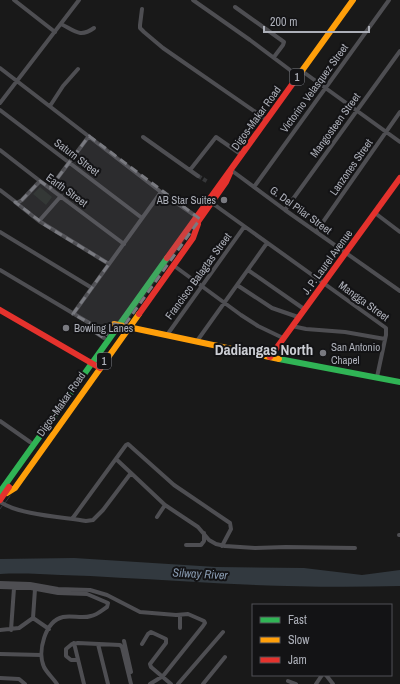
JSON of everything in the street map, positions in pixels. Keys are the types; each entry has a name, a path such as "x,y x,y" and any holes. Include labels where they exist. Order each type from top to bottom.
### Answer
{"main road":[{"name":"Digos-Makar Road","path":"1,493 197,219 222,180 242,155 352,0"},
{"name":"Digos-Makar Road","path":"1,493 3,479 181,229 197,219 212,203 226,182 231,170"},
{"name":"J. P. Laurel Avenue","path":"270,357 400,178"},
{"name":"Digos-Makar Road","path":"1,493 15,488 193,238 197,219"},
{"path":"0,310 100,368"},
{"path":"114,324 270,357 400,382"}],"street":[{"path":"14,0 55,32"},
{"path":"0,103 18,82 79,0"},
{"path":"193,0 274,57 298,76"},
{"name":"Victorino Velasquez Street","path":"254,187 389,0"},
{"path":"235,6 284,42 274,57"},
{"path":"142,9 140,28 144,32 163,48 267,120"},
{"path":"61,24 80,34 87,33 94,28"},
{"name":"Mangosteen Street","path":"285,210 400,51"},
{"path":"0,68 197,219"},
{"path":"50,106 63,86 78,69"},
{"path":"302,71 400,142"},
{"name":"Saturn Street","path":"0,110 142,218"},
{"name":"Lanzones Street","path":"316,232 400,112"},
{"path":"50,188 88,136"},
{"path":"143,137 198,176"},
{"path":"190,170 216,137 242,155"},
{"name":"Earth Street","path":"0,150 124,244"},
{"name":"G. Del Pilar Street","path":"231,170 400,291"},
{"path":"15,202 17,203 22,200 40,181"},
{"path":"0,190 39,221 109,264"},
{"path":"73,314 161,192"},
{"path":"39,221 61,196"},
{"name":"Mangga Street","path":"212,203 386,328 377,377"},
{"path":"375,213 400,232"},
{"name":"Francisco Balagtas Street","path":"167,335 244,227"},
{"path":"0,232 92,288"},
{"path":"197,341 267,243"},
{"path":"173,265 258,326 283,338"},
{"path":"0,270 91,324 95,332 104,338"},
{"path":"248,270 304,309"},
{"path":"237,285 272,308 298,317"},
{"path":"292,326 306,329 345,332 385,339"},
{"path":"0,421 30,442"},
{"path":"72,519 126,445 130,444 174,485 231,525 231,529 222,546"},
{"path":"116,458 165,505 188,520 204,533 212,542 222,546 255,548 355,548"},
{"path":"1,493 14,508 86,521 96,519 131,473"},
{"path":"157,517 165,505"},
{"path":"186,545 201,545 204,541 204,533"},
{"path":"0,584 30,584 58,589 90,590 107,596 136,610 180,615 188,614 203,620 205,623 163,676 150,684"},
{"path":"0,587 35,589 58,593 90,594 108,603 107,607 94,615 60,618 53,623 49,629 42,643 41,655 44,667 57,684"},
{"path":"12,630 14,588"},
{"path":"0,630 12,630 22,627 33,618 35,589"},
{"path":"180,615 180,628"},
{"path":"33,618 49,629"},
{"path":"142,644 148,634 152,632 166,639 166,643 150,662 151,667 171,684"},
{"path":"178,684 224,632"},
{"path":"124,641 132,684"},
{"path":"78,660 71,660 66,656 66,649 74,643 121,646 132,684"},
{"path":"74,643 84,684"},
{"path":"98,644 108,684"},
{"path":"0,654 41,655"},
{"path":"204,684 225,657"},
{"path":"327,676 333,684"},
{"path":"0,678 19,679 25,684"},
{"path":"288,680 296,684"}],"highlighted area":[{"path":"89,136 200,219 124,326 114,324 104,338 95,332 93,325 73,314 109,264 45,225 15,202 19,203 40,181 50,188"}],"shaded area":[{"path":"40,187 52,197 46,205 33,194"}],"water":[{"name":"Silway River","path":"74,558 216,567 304,568 362,575 400,570 400,586 317,587 207,583 90,576 0,574 0,559"}],"waterway":[{"path":"5,503 10,496"}],"tunnel":[{"path":"198,176 208,182"}],"traffic: fast":[{"path":"0,492 167,258"},
{"path":"279,359 400,382"}],"traffic: slow":[{"path":"296,79 353,0"},
{"path":"7,493 15,488 139,314"},
{"path":"114,324 279,359"}],"traffic: jam":[{"path":"167,258 296,79"},
{"path":"195,226 226,182 230,173"},
{"path":"270,357 400,178"},
{"path":"139,314 193,238 198,224"},
{"path":"0,310 100,368"},
{"path":"0,500 9,487"}],"place":[{"name":"AB Star Suites","path":"224,200"},
{"name":"Bowling Lanes","path":"66,328"},
{"name":"San Antonio Chapel","path":"323,353"}],"district":[{"name":"Dadiangas North","path":"264,350"}]}
